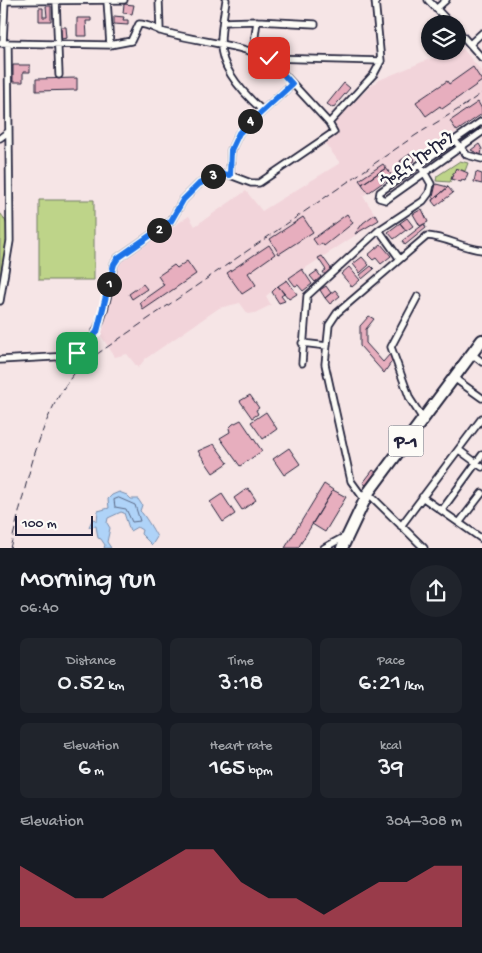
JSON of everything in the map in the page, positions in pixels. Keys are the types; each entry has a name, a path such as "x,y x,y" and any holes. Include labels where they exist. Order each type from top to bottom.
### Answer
{"highway":[{"name":"P-1","path":"342,548 366,496 482,340"}],"street":[{"path":"56,0 59,75"},
{"path":"108,0 110,45"},
{"path":"0,301 10,241 8,132 3,40 5,1 124,0"},
{"path":"159,0 160,31"},
{"path":"226,0 220,44 235,81 262,110"},
{"path":"329,123 374,74 381,61 376,0"},
{"path":"428,0 442,15"},
{"path":"436,9 446,0"},
{"path":"223,22 257,21 315,24"},
{"path":"253,51 257,21"},
{"path":"3,40 110,45 131,41 139,24 160,31 253,51 269,58 381,61"},
{"path":"470,44 482,33"},
{"path":"466,40 482,58"},
{"path":"0,360 70,356 77,353 97,332 114,264 118,258 171,221 183,200 199,184 218,174 230,175 251,183 259,183 334,132 329,123 269,58"},
{"path":"230,175 231,150 234,140 262,110 292,84"},
{"name":"ጐደና ኰኰን","path":"482,121 380,192 379,198 386,200 482,132"},
{"path":"0,138 8,132"},
{"path":"454,141 467,155 482,159"},
{"path":"302,363 307,296 379,230 426,198 431,184 420,165"},
{"path":"379,230 399,258"},
{"path":"424,548 351,481 325,364 329,325 337,313 427,236 438,237 460,246 482,250"},
{"path":"418,296 391,347 410,399 423,419"},
{"path":"302,343 327,346"},
{"path":"472,354 482,362"},
{"path":"454,378 482,398"},
{"path":"402,526 482,418"},
{"path":"459,450 482,467"},
{"path":"442,510 482,455"},
{"path":"459,523 482,492"},
{"path":"422,497 479,538 482,528"},
{"path":"324,548 348,536"}],"shaded area":[{"path":"466,53 482,72 482,114 363,196 379,220 278,286 266,296 271,305 255,313 248,314 240,303 219,308 145,359 138,368 127,354 115,357 99,333 118,267 117,264 189,216 195,226 246,191 262,211 340,163 324,142 337,134 335,122 337,117 377,81 427,60 466,60"}],"green space":[{"path":"460,161 468,163 465,171 456,168 450,182 436,181 437,176"},
{"path":"39,200 94,200 94,280 39,280"},
{"path":"0,213 8,230 9,241 7,263 0,294"}],"water":[{"path":"119,492 131,499 138,499 142,505 140,511 157,537 152,545 141,534 142,530 137,527 130,531 124,513 121,512 108,518 107,523 110,528 107,542 111,548 104,548 105,545 98,538 96,526 89,527 92,520 95,519 97,522 98,511 109,508 108,499"}],"building":[{"path":"124,4 134,5 132,14 123,13"},
{"path":"46,6 51,6 51,21 39,21 39,8 43,8 43,17 47,17"},
{"path":"114,16 124,17 123,20 128,20 128,25 114,24"},
{"path":"77,18 91,18 91,21 86,21 87,36 77,36"},
{"path":"60,27 66,27 67,38 61,39"},
{"path":"13,65 30,65 30,72 23,72 23,82 13,82"},
{"path":"473,67 482,81 442,109 440,106 426,116 416,102 447,81 449,84"},
{"path":"77,78 77,90 36,91 36,79"},
{"path":"344,83 350,88 333,108 327,104"},
{"path":"478,102 482,109 482,114 457,131 450,121"},
{"path":"479,144 482,149 481,155 471,150"},
{"path":"410,154 415,160 404,168 400,161"},
{"path":"383,164 386,168 362,184 359,180"},
{"path":"386,168 392,176 368,193 362,184"},
{"path":"456,168 468,173 465,181 462,180 461,182 451,179"},
{"path":"476,172 482,174 482,184 474,182"},
{"path":"436,184 448,187 432,201"},
{"path":"448,187 453,193 436,206 432,201"},
{"path":"422,209 428,222 420,226 413,214"},
{"path":"347,214 353,223 324,246 322,243 318,246 313,239"},
{"path":"375,214 379,220 355,234 363,223"},
{"path":"303,217 313,232 279,254 270,239"},
{"path":"407,218 413,226 406,231 400,223"},
{"path":"400,223 406,230 394,239 388,232"},
{"path":"424,224 426,228 405,245 402,241"},
{"path":"381,244 391,256 381,264 376,258 373,260 368,255"},
{"path":"269,245 275,254 248,273 256,285 242,294 227,273"},
{"path":"322,256 332,270 325,275 323,272 326,270 318,258"},
{"path":"362,257 369,265 360,273 353,264"},
{"path":"187,261 196,274 143,310 140,302 164,285 158,276 174,265 177,268"},
{"path":"371,266 374,269 362,279 360,275"},
{"path":"349,267 360,280 352,287 341,274"},
{"path":"302,269 312,284 303,291 298,285 295,286 289,278"},
{"path":"317,271 321,277 315,282 310,276"},
{"path":"287,280 297,294 289,299 278,286"},
{"path":"143,284 147,289 132,299 129,294"},
{"path":"278,286 284,294 281,296 285,301 279,303 272,292"},
{"path":"326,286 331,293 325,298 320,290"},
{"path":"335,290 340,296 330,304 325,298"},
{"path":"369,316 374,319 366,329 366,343 383,362 390,354 394,358 384,373 360,346 360,326"},
{"path":"250,395 259,408 256,410 258,414 252,418 240,401"},
{"path":"266,412 277,429 263,439 251,422"},
{"path":"241,420 262,451 240,466 220,438 230,432 229,428 233,424"},
{"path":"214,444 228,463 213,473 198,451"},
{"path":"289,448 300,464 284,475 273,459"},
{"path":"373,470 377,473 368,486 363,483"},
{"path":"324,484 333,490 298,548 285,548"},
{"path":"248,488 256,500 242,510 234,498"},
{"path":"333,490 346,497 325,532 312,524"},
{"path":"222,494 235,514 223,522 210,502"}],"railway":[{"path":"462,107 482,93"},
{"path":"10,548 36,450 45,425 69,381 84,363 416,135 467,104"}],"route":[{"path":"77,353 96,335 114,264 118,258 155,234 171,221 183,200 199,184 218,174 230,175 231,150 234,140 253,119 292,84 269,58"}]}
